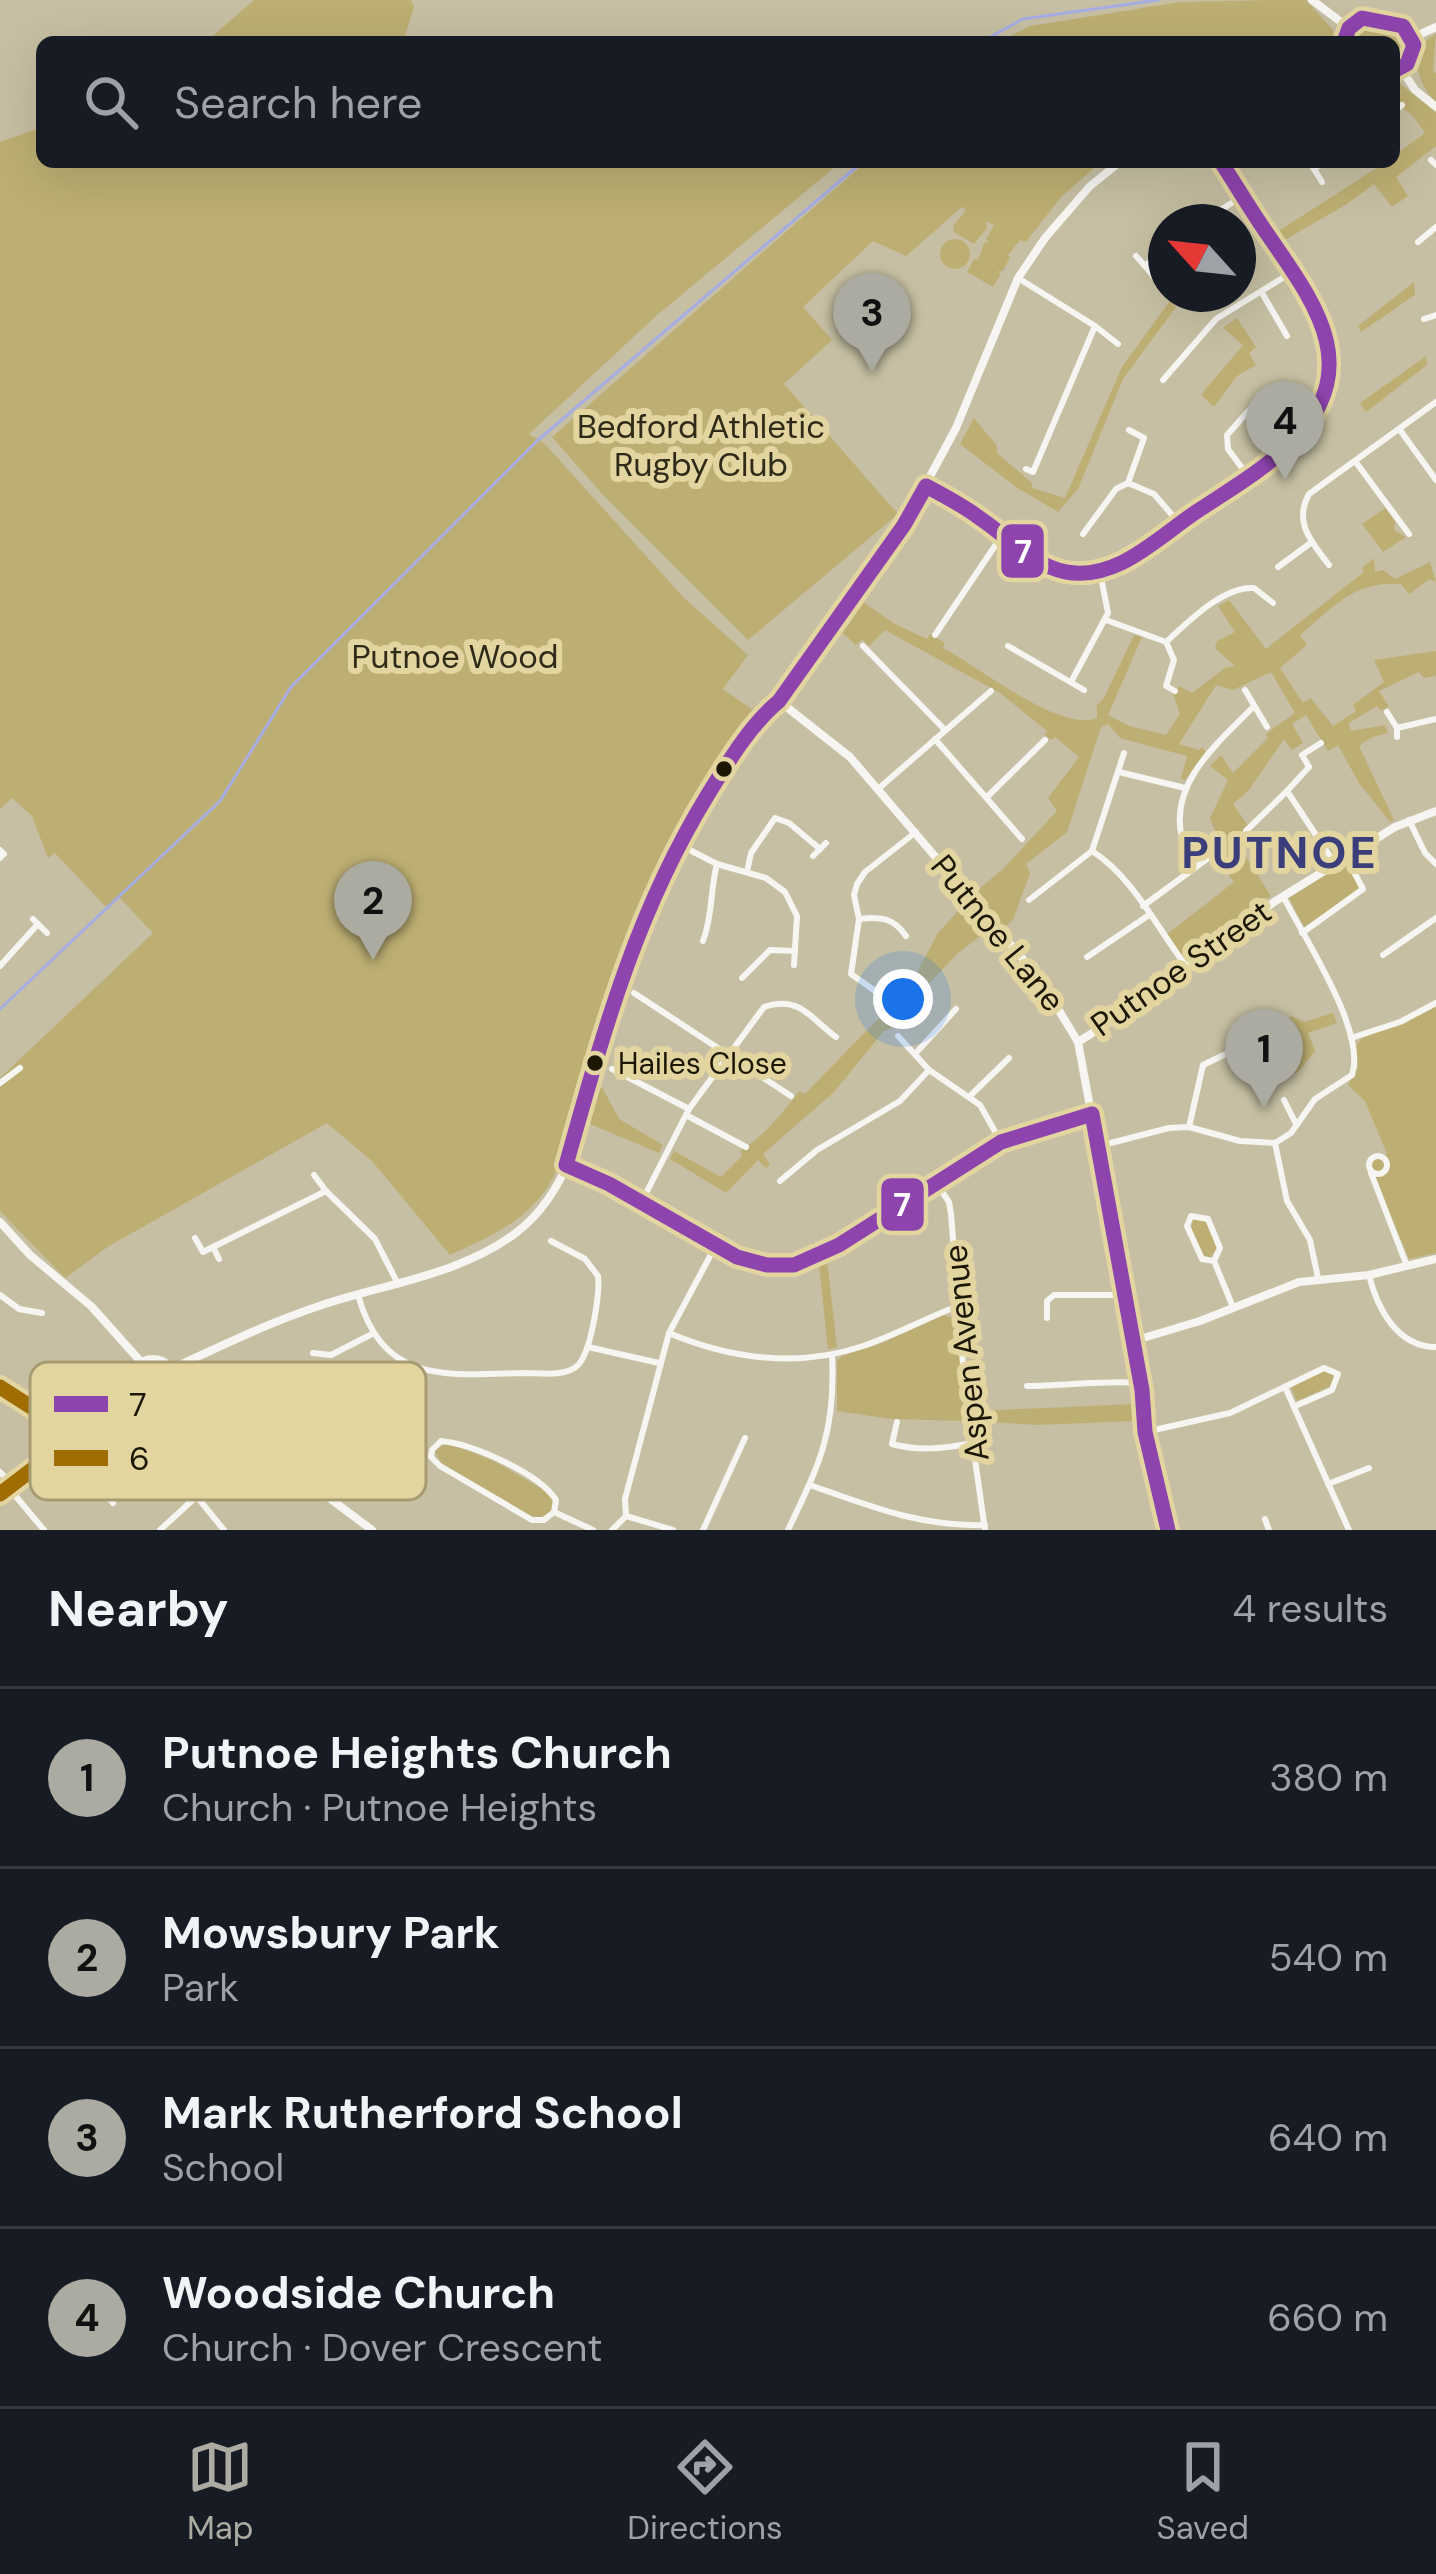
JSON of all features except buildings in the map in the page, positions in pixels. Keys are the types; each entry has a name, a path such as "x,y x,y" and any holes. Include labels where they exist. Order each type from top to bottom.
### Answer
{"street":[{"path":"1313,1 1349,28"},
{"path":"1346,36 1362,18 1402,26 1412,38 1412,55 1400,68"},
{"path":"1412,38 1436,27"},
{"path":"1400,72 1436,107"},
{"path":"187,1362 290,1316 476,1256 519,1231 546,1202 566,1165 617,986 678,844 723,770 904,526 961,416 1018,278 1045,238 1090,186 1112,168"},
{"path":"926,486 1053,568 1100,572 1125,561 1248,476 1306,428 1326,387 1330,345 1322,317 1225,168"},
{"path":"1312,168 1322,182"},
{"path":"1230,204 1243,196"},
{"path":"1418,242 1436,227"},
{"path":"1136,256 1148,271"},
{"path":"1144,266 1148,263"},
{"path":"1163,380 1216,319 1294,271"},
{"path":"1018,278 1118,344"},
{"path":"1262,293 1287,336"},
{"path":"1424,319 1436,315"},
{"path":"1026,469 1033,472 1095,326"},
{"path":"1248,476 1228,449 1227,435 1276,387"},
{"path":"1329,566 1302,523 1305,501 1436,402"},
{"path":"1083,534 1116,489 1128,483 1144,438 1129,430"},
{"path":"1400,430 1436,480"},
{"path":"1355,461 1408,534"},
{"path":"1128,483 1154,494 1179,524"},
{"path":"935,635 1004,534"},
{"path":"1278,568 1312,542"},
{"path":"1071,682 1106,620 1108,604 1100,572"},
{"path":"1166,642 1239,588 1254,587 1275,605"},
{"path":"1106,620 1166,642 1174,660 1168,690"},
{"path":"863,646 945,730"},
{"path":"1009,646 1084,690"},
{"path":"1245,690 1267,727"},
{"path":"878,789 991,691"},
{"name":"Putnoe Lane","path":"778,701 826,735 916,832 1040,979 1078,1042 1141,1383 1145,1432 1168,1530"},
{"path":"1202,862 1181,833 1186,788 1197,767 1255,706"},
{"path":"1388,712 1397,733 1436,719"},
{"path":"935,739 1022,839"},
{"path":"987,797 1045,740"},
{"path":"1246,830 1309,767 1302,755 1321,742"},
{"path":"1029,900 1092,851 1124,753"},
{"path":"1118,772 1186,788"},
{"path":"1287,791 1335,864"},
{"path":"746,872 751,853 780,807"},
{"name":"Putnoe Street","path":"1078,1042 1136,1006 1283,896 1409,820 1436,811"},
{"path":"775,818 819,849"},
{"path":"1409,820 1425,854 1436,864"},
{"path":"888,1000 849,977 859,919 854,895 865,872 916,832"},
{"path":"678,844 777,885 797,916 794,965"},
{"path":"1092,851 1143,906 1186,966"},
{"path":"1143,906 1211,856"},
{"name":"Putnoe Street","path":"1302,933 1363,890 1346,857"},
{"path":"703,941 710,925 710,893 718,864"},
{"path":"1099,1146 1169,1127 1275,1143 1316,1099 1352,1075 1357,1059 1352,1038 1283,896"},
{"path":"1087,957 1149,915"},
{"path":"859,919 876,916 898,924 906,936"},
{"path":"1383,955 1436,918"},
{"path":"0,966 36,922 47,933"},
{"path":"742,978 764,953 795,951"},
{"path":"634,993 791,1096"},
{"path":"642,1202 688,1112 764,1007 784,1002 803,1007 836,1037"},
{"path":"1352,1038 1400,1022 1436,1003"},
{"path":"915,1054 956,1009"},
{"path":"1189,1127 1203,1065 1269,1033"},
{"path":"898,1036 929,1070 970,1096 1001,1142"},
{"path":"970,1096 1009,1058"},
{"path":"0,1084 20,1068"},
{"path":"613,1069 746,1147"},
{"path":"780,1181 818,1150 900,1102 929,1070"},
{"path":"1284,1100 1296,1124"},
{"path":"566,1165 754,1263 794,1265 839,1244 1001,1142 1092,1114"},
{"path":"1275,1143 1287,1201 1310,1240 1318,1278"},
{"path":"1372,1173 1407,1266"},
{"path":"314,1175 375,1239 397,1282"},
{"name":"Aspen Avenue","path":"935,1181 951,1214 965,1389 985,1528"},
{"path":"195,1238 202,1252 326,1191"},
{"path":"1214,1261 1198,1254 1187,1231 1190,1216 1208,1220 1220,1248 1214,1261 1233,1307"},
{"path":"0,1222 30,1255 91,1306 141,1362"},
{"path":"426,1370 460,1376 567,1372 583,1360 598,1276 585,1258 551,1241"},
{"path":"612,1530 626,1516 625,1499 669,1333 716,1245"},
{"path":"213,1247 219,1258"},
{"path":"1132,1341 1318,1278 1370,1275 1436,1259"},
{"path":"1370,1275 1378,1305 1398,1332 1417,1346 1436,1348"},
{"path":"358,1293 372,1334 407,1362"},
{"path":"0,1295 19,1309 42,1313"},
{"path":"1047,1318 1047,1301 1054,1295 1124,1295"},
{"path":"669,1333 737,1354 785,1359 832,1354 889,1337 959,1305"},
{"path":"313,1353 331,1359 372,1334"},
{"path":"588,1347 659,1363"},
{"path":"788,1530 830,1429 832,1354"},
{"path":"1145,1432 1212,1419 1324,1368 1339,1375 1332,1390 1295,1406"},
{"path":"1027,1386 1141,1383"},
{"path":"0,1387 30,1406"},
{"path":"1285,1387 1349,1530"},
{"path":"897,1422 892,1444 937,1449 974,1443"},
{"path":"703,1530 746,1438"},
{"path":"447,1441 495,1458 548,1488 556,1500 554,1512 544,1520 524,1516 440,1466 431,1457 432,1450 447,1441"},
{"path":"1328,1484 1369,1468"},
{"path":"0,1472 6,1488 44,1530"},
{"path":"810,1484 906,1519 985,1528"},
{"path":"160,1530 193,1500"},
{"path":"202,1500 224,1530"},
{"path":"330,1500 368,1529"},
{"path":"554,1512 593,1530"},
{"path":"626,1516 673,1530"},
{"path":"1265,1520 1269,1530"}],"green space":[{"path":"254,0 411,0 414,7 405,36 213,36"},
{"path":"1306,0 1334,36 1010,36 1030,26 1180,2"},
{"path":"1370,21 1404,31 1409,45 1401,63 1400,36 1351,36 1353,29"},
{"path":"1436,34 1436,102 1420,77 1418,57"},
{"path":"1400,84 1436,112 1436,146 1396,177 1408,196 1392,207 1374,184 1283,241 1277,232 1377,168 1400,168 1400,152 1425,133 1400,106"},
{"name":"Putnoe Wood","path":"36,129 36,168 834,168 655,317 529,434 545,444 683,597 748,655 723,689 757,713 694,804 641,901 608,991 567,1143 550,1184 511,1224 450,1255 372,1161 327,1123 109,1246 65,1278 0,1211 0,1078 153,933 119,897 107,908 55,853 48,858 32,816 12,798 0,809 0,142"},
{"name":"Bedford Athletic Rugby Club","path":"859,168 1094,168 1061,197 1026,242 1020,240 1003,271 998,271 1001,274 993,287 967,272 989,242 986,239 994,225 986,221 987,228 974,244 954,232 953,226 966,210 962,207 906,256 873,241 803,307 832,340 784,384 898,514 748,640 552,437"},
{"path":"955,239 970,254 955,269 940,254"},
{"path":"1414,282 1415,295 1361,332 1358,326"},
{"path":"1162,312 1172,312 1123,379 1078,489 1058,512 960,444 974,418 997,446 997,453 1032,488 1065,498 1122,367"},
{"path":"1237,318 1256,347 1249,353 1256,365 1237,376 1214,407 1201,395 1243,345 1223,328"},
{"path":"1426,356 1427,365 1366,412 1360,403"},
{"path":"1385,508 1395,522 1394,530 1406,537 1383,552 1362,524"},
{"path":"1374,558 1375,572 1383,570 1395,579 1430,562 1436,582 1430,579 1409,594 1401,584 1357,591 1300,635 1307,645 1280,668 1303,703 1311,698 1333,726 1356,711 1353,705 1384,682 1374,660 1436,651 1436,676 1424,678 1419,672 1379,691 1389,706 1381,711 1377,706 1349,723 1351,731 1385,725 1388,733 1359,746 1394,820 1390,822 1359,783 1338,745 1328,751 1306,715 1292,724 1303,743 1292,750 1284,739 1249,790 1233,804 1252,831 1236,842 1271,896 1184,960 1166,935 1234,882 1209,849 1219,840 1210,818 1228,780 1210,766 1221,755 1233,773 1268,738 1266,734 1295,713 1271,672 1233,690 1216,685 1179,744 1202,747 1206,752 1185,780 1181,779 1187,756 1120,738 1108,724 1101,727 1067,832 1026,864 1030,873 1013,920 1004,928 974,893 1057,811 1048,798 1079,757 1055,737 1051,740 1047,731 1000,693 885,630 869,646 862,639 856,645 835,626 856,597 895,624 927,639 931,634 945,643 943,648 1019,695 1081,720 1097,718 1097,705 1134,635 1142,637 1108,715 1166,735 1180,714 1173,694 1179,686 1192,693 1225,668 1235,666 1215,648 1217,641 1235,632 1218,606 1229,600 1266,649 1364,572 1362,568"},
{"path":"1346,862 1360,884 1358,891 1304,927 1289,898"},
{"path":"965,903 987,931 957,954 834,1092 763,1154 770,1164 766,1168 758,1160 726,1193 670,1159 674,1151 721,1177 799,1091 805,1094 910,986 938,933"},
{"path":"1436,1006 1436,1253 1409,1259 1370,1167 1387,1154 1365,1101 1348,1085 1358,1067 1356,1046 1361,1039"},
{"path":"1333,1013 1337,1023 1308,1033 1315,1051 1298,1072 1258,1084 1242,1051 1268,1039 1291,1016 1304,1022"},
{"path":"602,1087 619,1119 663,1145 659,1153 590,1124 595,1096"},
{"path":"1199,1217 1217,1247 1210,1258 1203,1255 1191,1230 1193,1219"},
{"path":"827,1260 837,1347 828,1349 819,1265"},
{"path":"944,1315 957,1320 967,1421 891,1419 837,1411 837,1361 843,1355"},
{"path":"1324,1371 1336,1376 1333,1385 1297,1401 1291,1387"},
{"path":"1134,1404 1136,1421 1037,1425 976,1421 974,1411"},
{"path":"448,1443 494,1461 549,1493 554,1505 551,1512 536,1519 441,1463 434,1450"}],"waterway":[{"path":"992,36 1023,19 1158,0"},
{"path":"0,1009 220,801 291,687 537,441 855,168"}],"transit line":[{"name":"7","path":"1346,36 1362,18 1403,26 1414,45 1407,64 1400,68"},
{"name":"7","path":"1168,1530 1145,1432 1142,1390 1092,1114 1001,1142 839,1245 794,1265 767,1265 737,1257 609,1184 566,1165 623,976 682,840 739,746 779,701 904,525 926,486 1043,564 1066,572 1102,570 1135,555 1258,471 1292,442 1314,414 1326,387 1325,335 1300,283 1225,168"},
{"name":"6","path":"0,1387 30,1406"},
{"name":"6","path":"0,1494 30,1471"}],"place":[{"name":"Mark Rutherford School","path":"872,372"},
{"name":"Woodside Church","path":"1285,480"},
{"name":"Mowsbury Park","path":"373,960"},
{"name":"Hailes Close","path":"595,1063"},
{"name":"Putnoe Heights Church","path":"1264,1108"}],"district":[{"name":"PUTNOE","path":"1280,852"}]}
